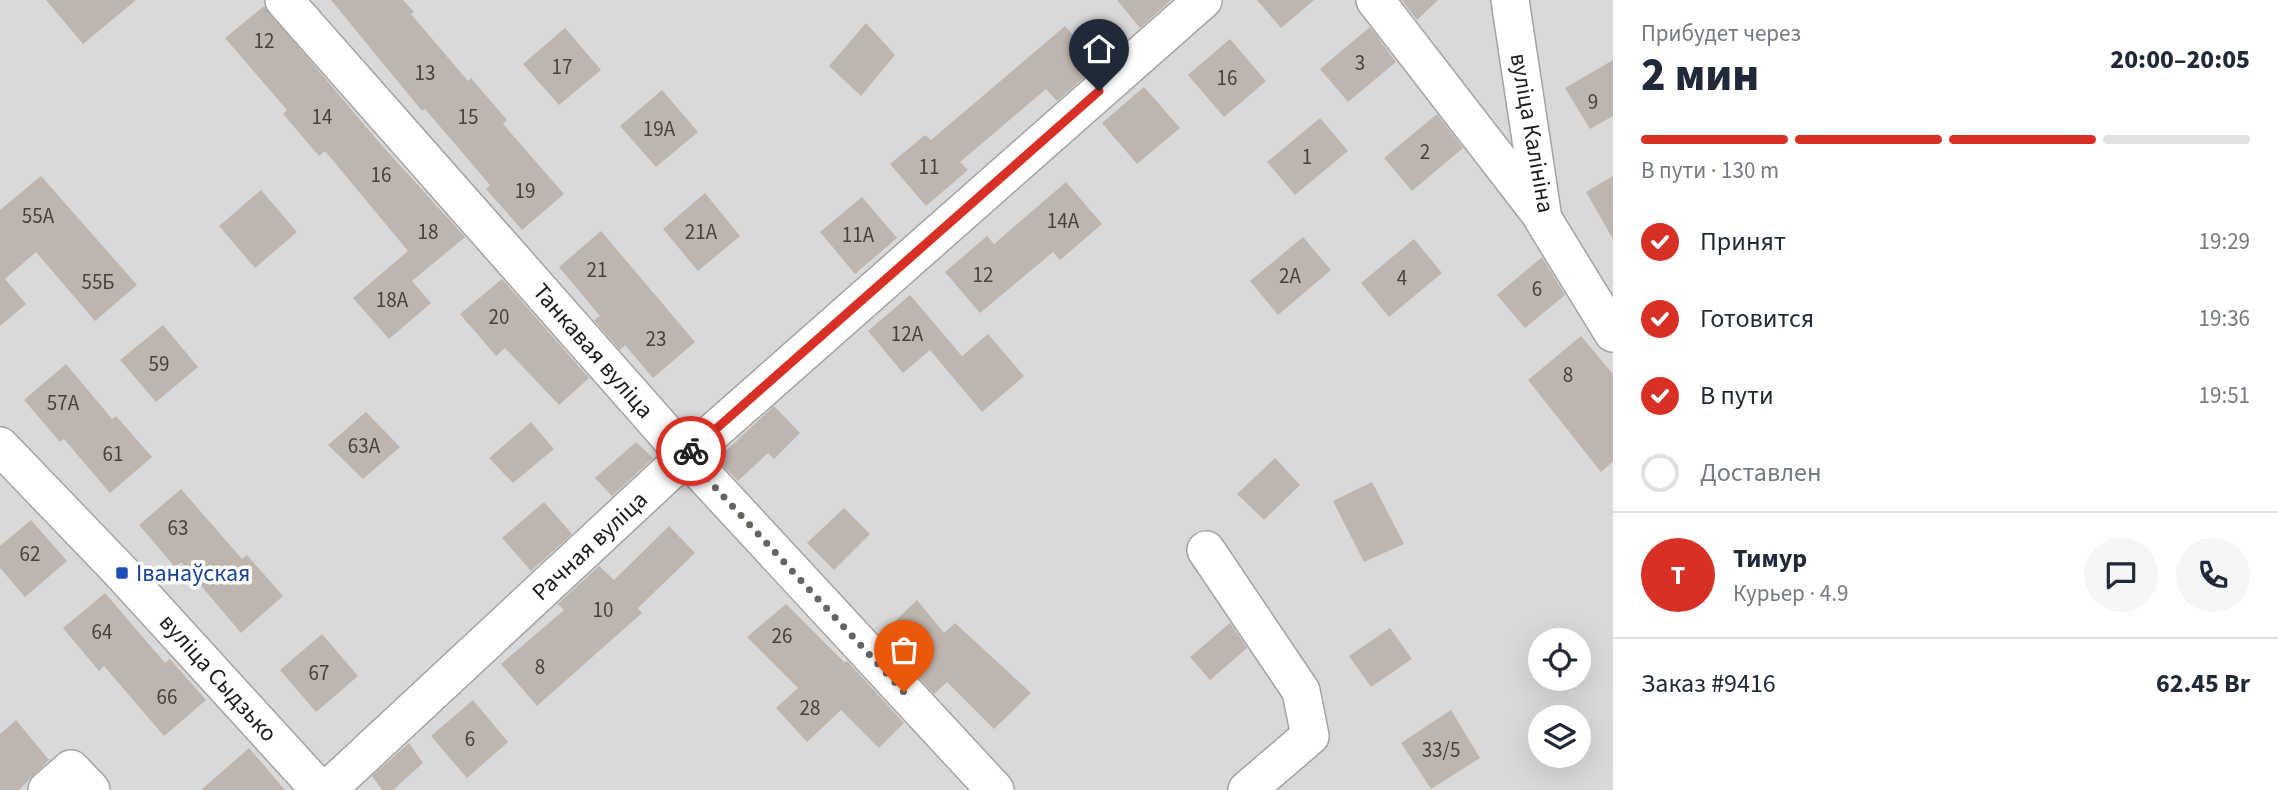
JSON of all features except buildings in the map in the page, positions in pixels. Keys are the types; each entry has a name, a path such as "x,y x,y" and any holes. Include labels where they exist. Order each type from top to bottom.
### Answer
{"street":[{"name":"Танкавая вуліца","path":"284,0 686,456 995,790"},
{"name":"Рачная вуліца","path":"327,790 686,456 1202,0"},
{"path":"1375,0 1544,219"},
{"name":"вуліца Калініна","path":"1510,0 1544,219 1613,333"},
{"name":"вуліца Сыдзько","path":"0,446 122,573 320,790"},
{"path":"1206,550 1301,691 1310,736 1247,790"},
{"path":"47,790 71,769 91,790"}],"shaded area":[{"path":"0,0 1613,0 1613,790 0,790"}],"way so far":[{"path":"691,451 686,456 904,692"}],"place":[{"name":"Іванаўская","path":"122,573"}],"route":[{"path":"691,451 1099,91"}]}
